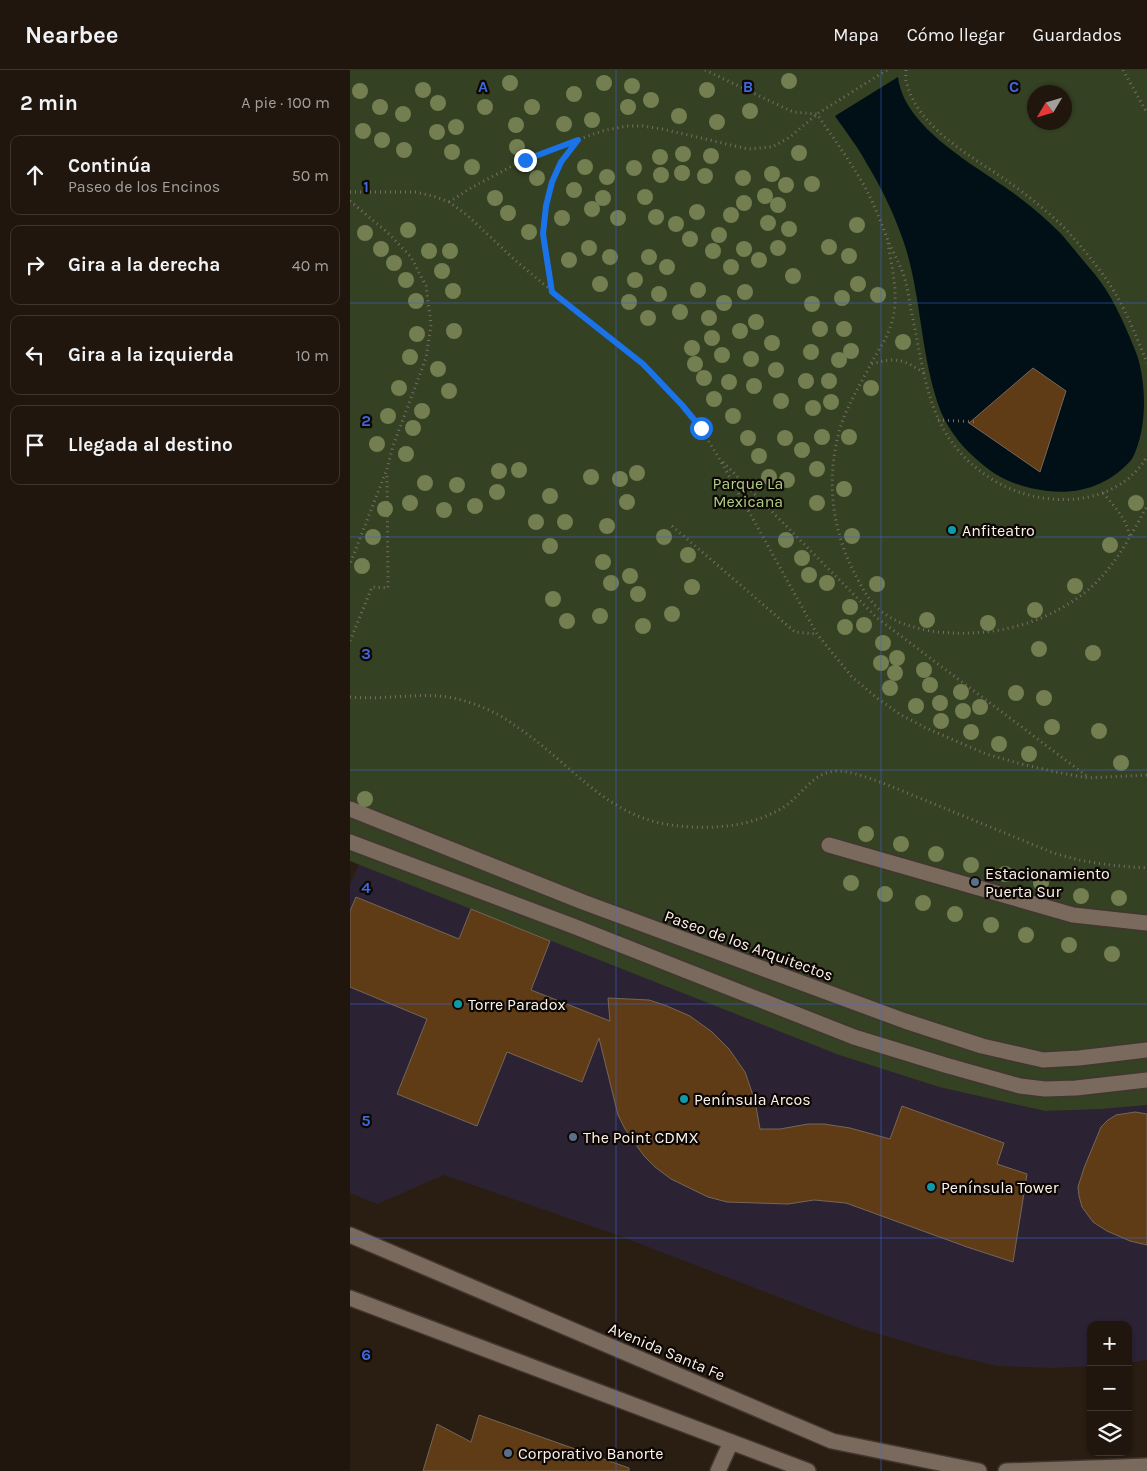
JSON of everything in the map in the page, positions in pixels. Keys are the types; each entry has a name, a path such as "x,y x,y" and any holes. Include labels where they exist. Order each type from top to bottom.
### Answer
{"street":[{"name":"Paseo de los Arquitectos","path":"350,809 583,902 905,1021 982,1046 1043,1060 1147,1050"},
{"path":"350,842 573,926 854,1037 993,1079 1020,1086 1045,1089 1076,1088 1147,1080"},
{"path":"829,845 1073,915 1147,923"},
{"path":"573,926 583,902"},
{"name":"Avenida Santa Fe","path":"350,1235 832,1441 979,1471"},
{"path":"350,1298 808,1471"},
{"path":"718,1471 731,1442"},
{"path":"1006,1471 1147,1466"}],"path":[{"path":"705,70 793,112 817,114"},
{"path":"449,202 471,188 525,160 602,130 627,126 643,126 748,149 772,147 790,137 817,114 887,70"},
{"path":"906,70 906,84 917,107 934,126 950,141 1008,182 1069,232 1112,288 1129,319 1147,364"},
{"path":"1123,70 1147,113"},
{"path":"817,114 860,178 879,215 904,275 924,374 938,420 964,458 1000,485 1019,492 1064,500 1085,498 1119,486 1134,474 1147,456"},
{"path":"552,292 543,234 546,206 552,182 561,162 578,140"},
{"path":"350,192 416,192 449,202 467,215 552,292 643,364 701,428 817,634 852,677 893,709 926,728 994,756 1088,778 1147,775"},
{"path":"350,201 388,233 411,257 426,286 431,324 426,358 393,446 387,469 350,564"},
{"path":"887,237 895,284 892,325 849,406 838,435 832,493 841,545 868,598 882,612 900,623 923,630 956,634 987,633 1019,626 1054,613 1084,593 1112,565 1130,538 1147,506"},
{"path":"871,364 895,359 911,364 924,374"},
{"path":"938,420 976,422"},
{"path":"719,458 877,618 1088,778"},
{"path":"350,641 372,587 388,588 387,469"},
{"path":"1103,493 1128,525 1130,538"},
{"path":"672,526 795,632 817,634"},
{"path":"877,618 882,612"},
{"path":"350,696 437,696 460,700 496,713 535,739 603,798 627,812 670,825 711,828 747,823 765,817 785,806 815,779 835,771 857,774 883,783 1074,860 1105,865 1147,868"}],"shaded area":[{"path":"898,77 903,95 913,113 927,129 943,144 1040,214 1062,235 1097,277 1106,289 1125,326 1137,355 1143,380 1144,408 1141,435 1132,459 1124,468 1094,486 1072,491 1048,491 1013,483 997,475 982,464 958,441 941,412 934,392 911,269 898,227 873,174 835,116","holes":["1033,369 1066,391 1043,463 1035,467 976,423 977,417"]},
{"path":"359,864 839,1055 939,1087 1045,1111 1147,1105 1147,1360 1132,1362 1132,1321 1087,1321 1087,1366 1053,1368 997,1366 946,1354 859,1328 617,1235 444,1175 377,1204 350,1193 350,884"}],"green space":[{"name":"Parque La Mexicana","path":"350,70 1147,70 1147,1105 1045,1111 939,1087 839,1055 350,861"}],"building":[{"path":"1033,368 1066,391 1040,472 969,423"},
{"path":"356,897 459,939 471,909 550,941 531,990 610,1021 608,998 649,1000 690,1016 712,1032 729,1049 745,1072 755,1101 760,1129 780,1129 808,1124 824,1124 850,1128 890,1139 902,1106 1004,1143 997,1164 1027,1174 1013,1262 846,1203 814,1200 788,1204 727,1202 708,1197 671,1179 644,1156 625,1129 618,1115 599,1038 582,1082 507,1052 477,1126 397,1094 427,1019 350,987 350,911"},
{"path":"1135,1112 1147,1114 1147,1245 1130,1241 1107,1231 1093,1222 1082,1207 1078,1187 1101,1127 1116,1115"},
{"name":"Corporativo Banorte","path":"479,1415 629,1468 629,1471 423,1471 437,1424 471,1442"}],"place":[{"name":"Anfiteatro","path":"952,530"},
{"name":"Estacionamiento Puerta Sur","path":"975,882"},
{"name":"Torre Paradox","path":"458,1004"},
{"name":"Península Arcos","path":"684,1099"},
{"name":"The Point CDMX","path":"573,1137"},
{"name":"Península Tower","path":"931,1187"},
{"name":"Corporativo Banorte","path":"508,1453"}],"route":[{"path":"525,160 578,140 561,162 552,182 546,206 543,234 552,292 643,364 701,428"}]}
